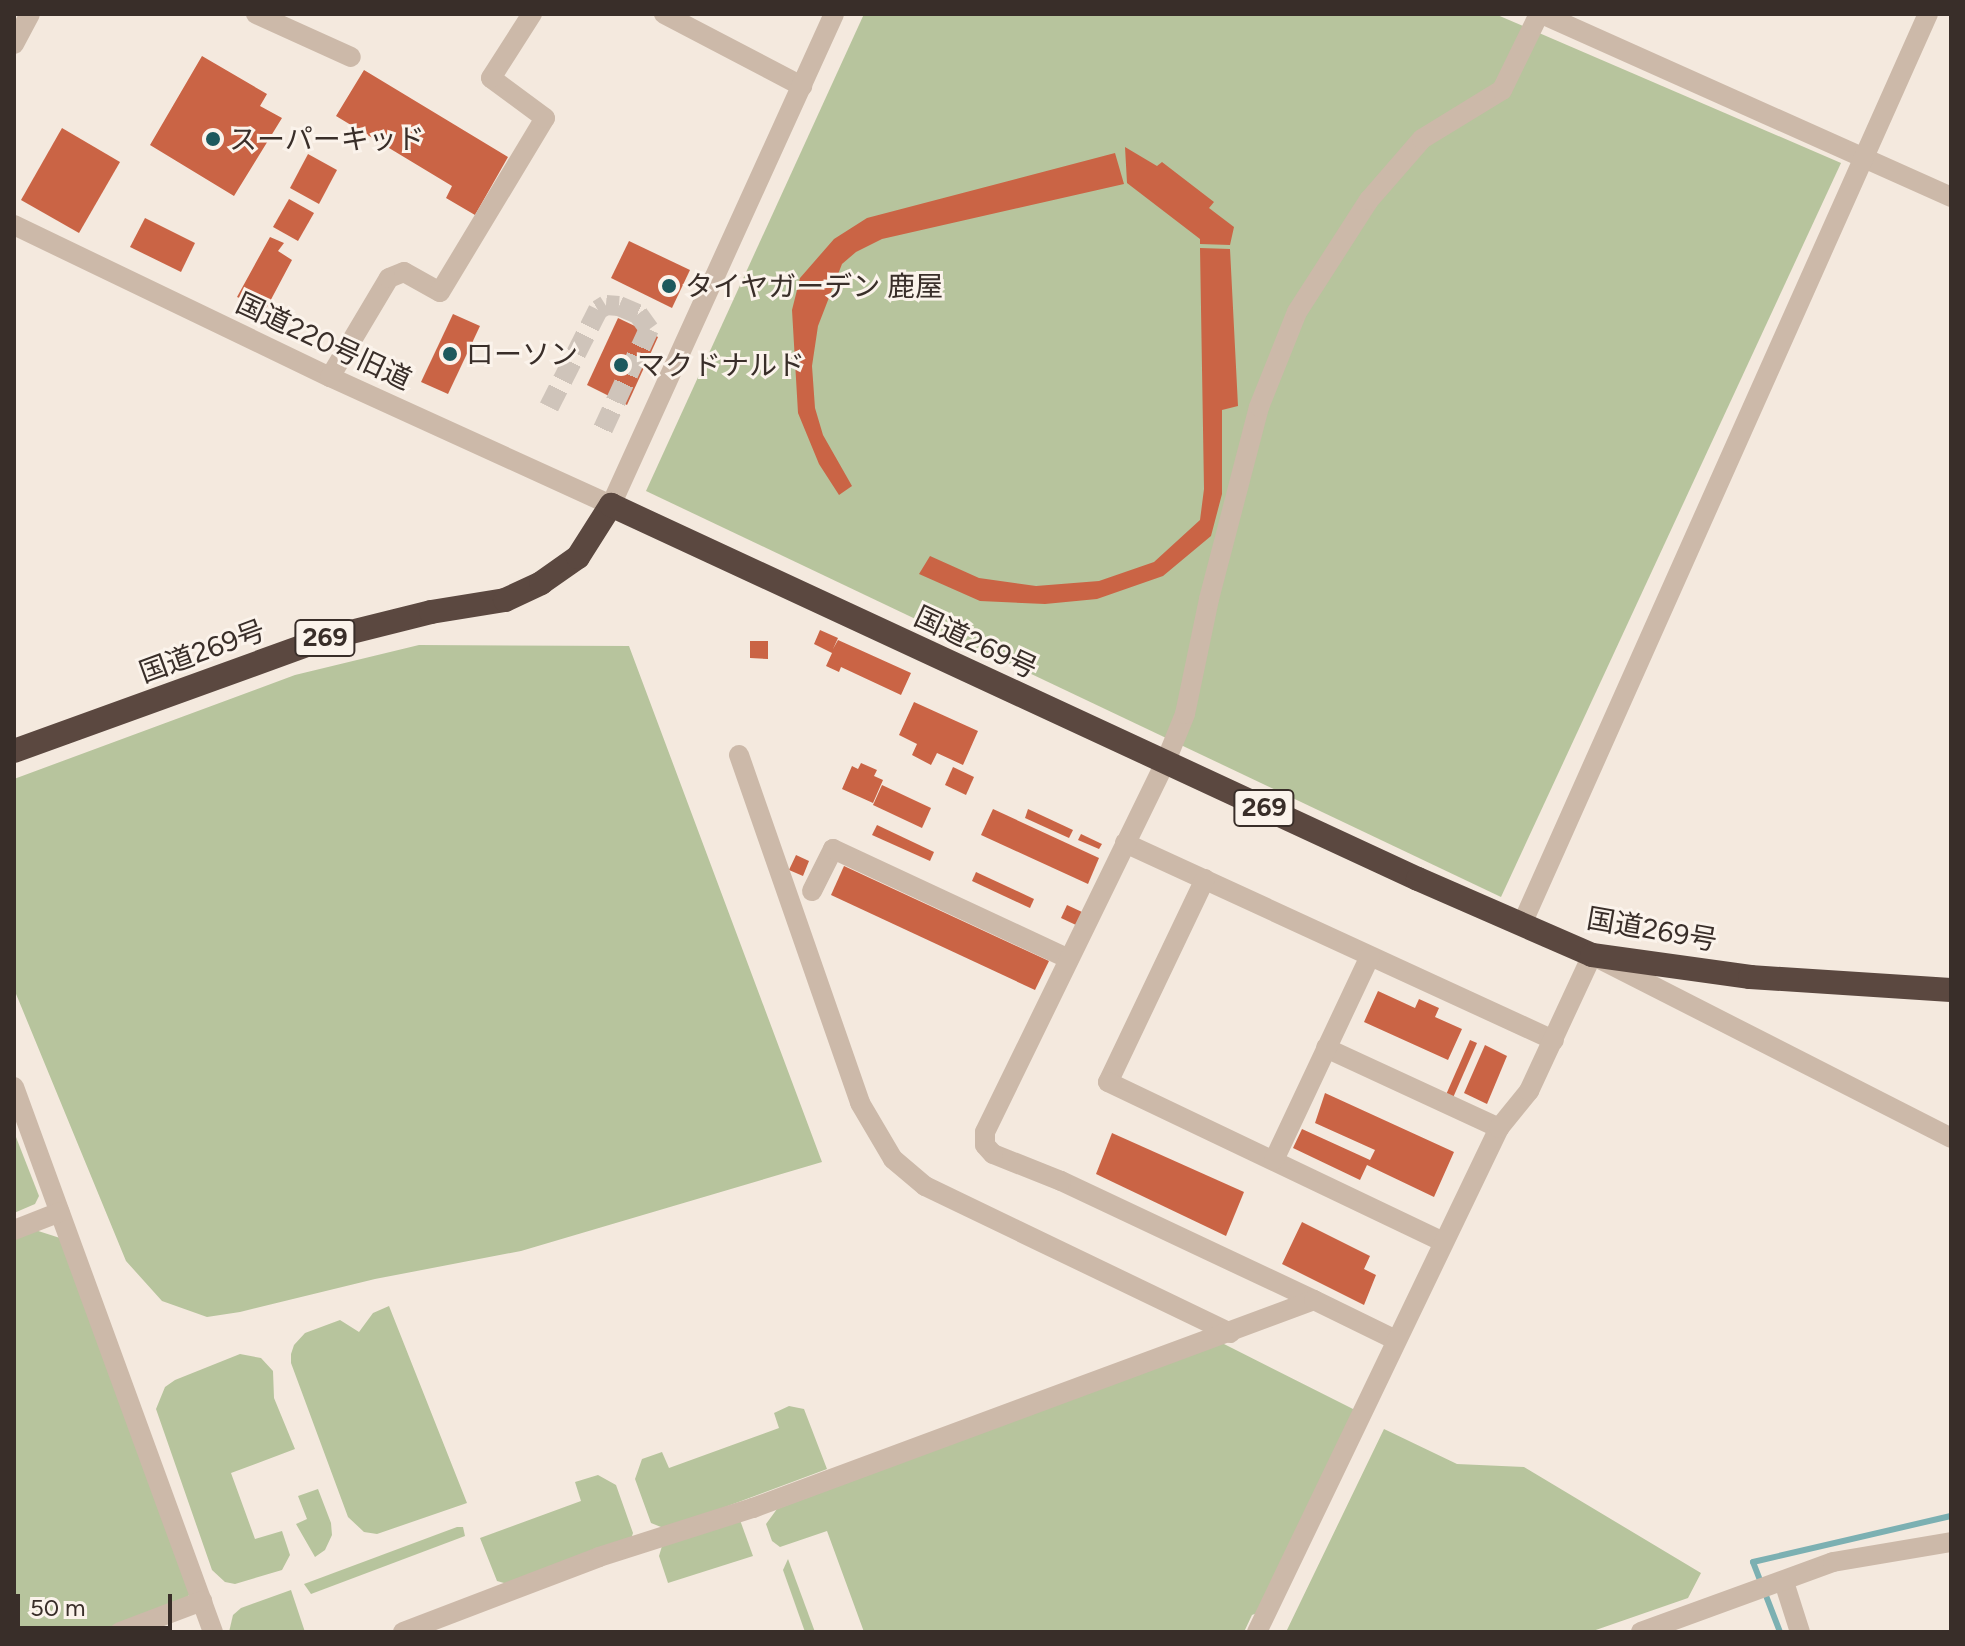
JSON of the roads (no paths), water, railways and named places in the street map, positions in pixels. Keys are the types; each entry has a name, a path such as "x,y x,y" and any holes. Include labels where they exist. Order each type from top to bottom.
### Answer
{"highway":[{"name":"国道269号","path":"14,751 323,639 431,612 505,600 541,583 578,557 611,505 1165,763 1592,955 1750,977 1951,990"}],"street":[{"path":"14,44 30,14"},
{"path":"256,14 351,57"},
{"path":"330,377 389,278 404,272 440,292 545,118 491,78 532,14"},
{"path":"664,14 802,86"},
{"path":"611,505 834,14"},
{"path":"1396,1340 1061,1181 993,1154 985,1145 985,1132 1067,958 1165,763 1185,714 1209,599 1259,407 1297,312 1369,200 1422,139 1502,90 1540,14 1951,197"},
{"path":"1522,924 1928,14"},
{"name":"国道220号旧道","path":"14,225 330,377 611,505"},
{"path":"739,755 860,1103 893,1159 925,1186 1231,1333"},
{"path":"1125,843 1554,1040"},
{"path":"812,891 833,849 1067,958"},
{"path":"1205,879 1108,1082 1443,1242"},
{"path":"1257,1632 1499,1128 1529,1091 1592,955 1951,1138"},
{"path":"1274,1160 1370,956"},
{"path":"1326,1048 1499,1128"},
{"path":"14,1087 213,1632"},
{"path":"14,1230 60,1212"},
{"path":"403,1632 599,1557 753,1508 1314,1300"},
{"path":"1641,1632 1833,1562 1951,1542"},
{"path":"1770,1587 1800,1632"},
{"path":"120,1632 202,1601"}],"waterway":[{"path":"1780,1632 1753,1562 1951,1516"}],"tunnel":[{"path":"549,407 598,310 606,305 619,306 638,314 649,329 602,431"}],"place":[{"name":"スーパーキッド","path":"213,139"},
{"name":"タイヤガーデン 鹿屋","path":"669,286"},
{"name":"ローソン","path":"450,354"},
{"name":"マクドナルド","path":"621,365"}]}
